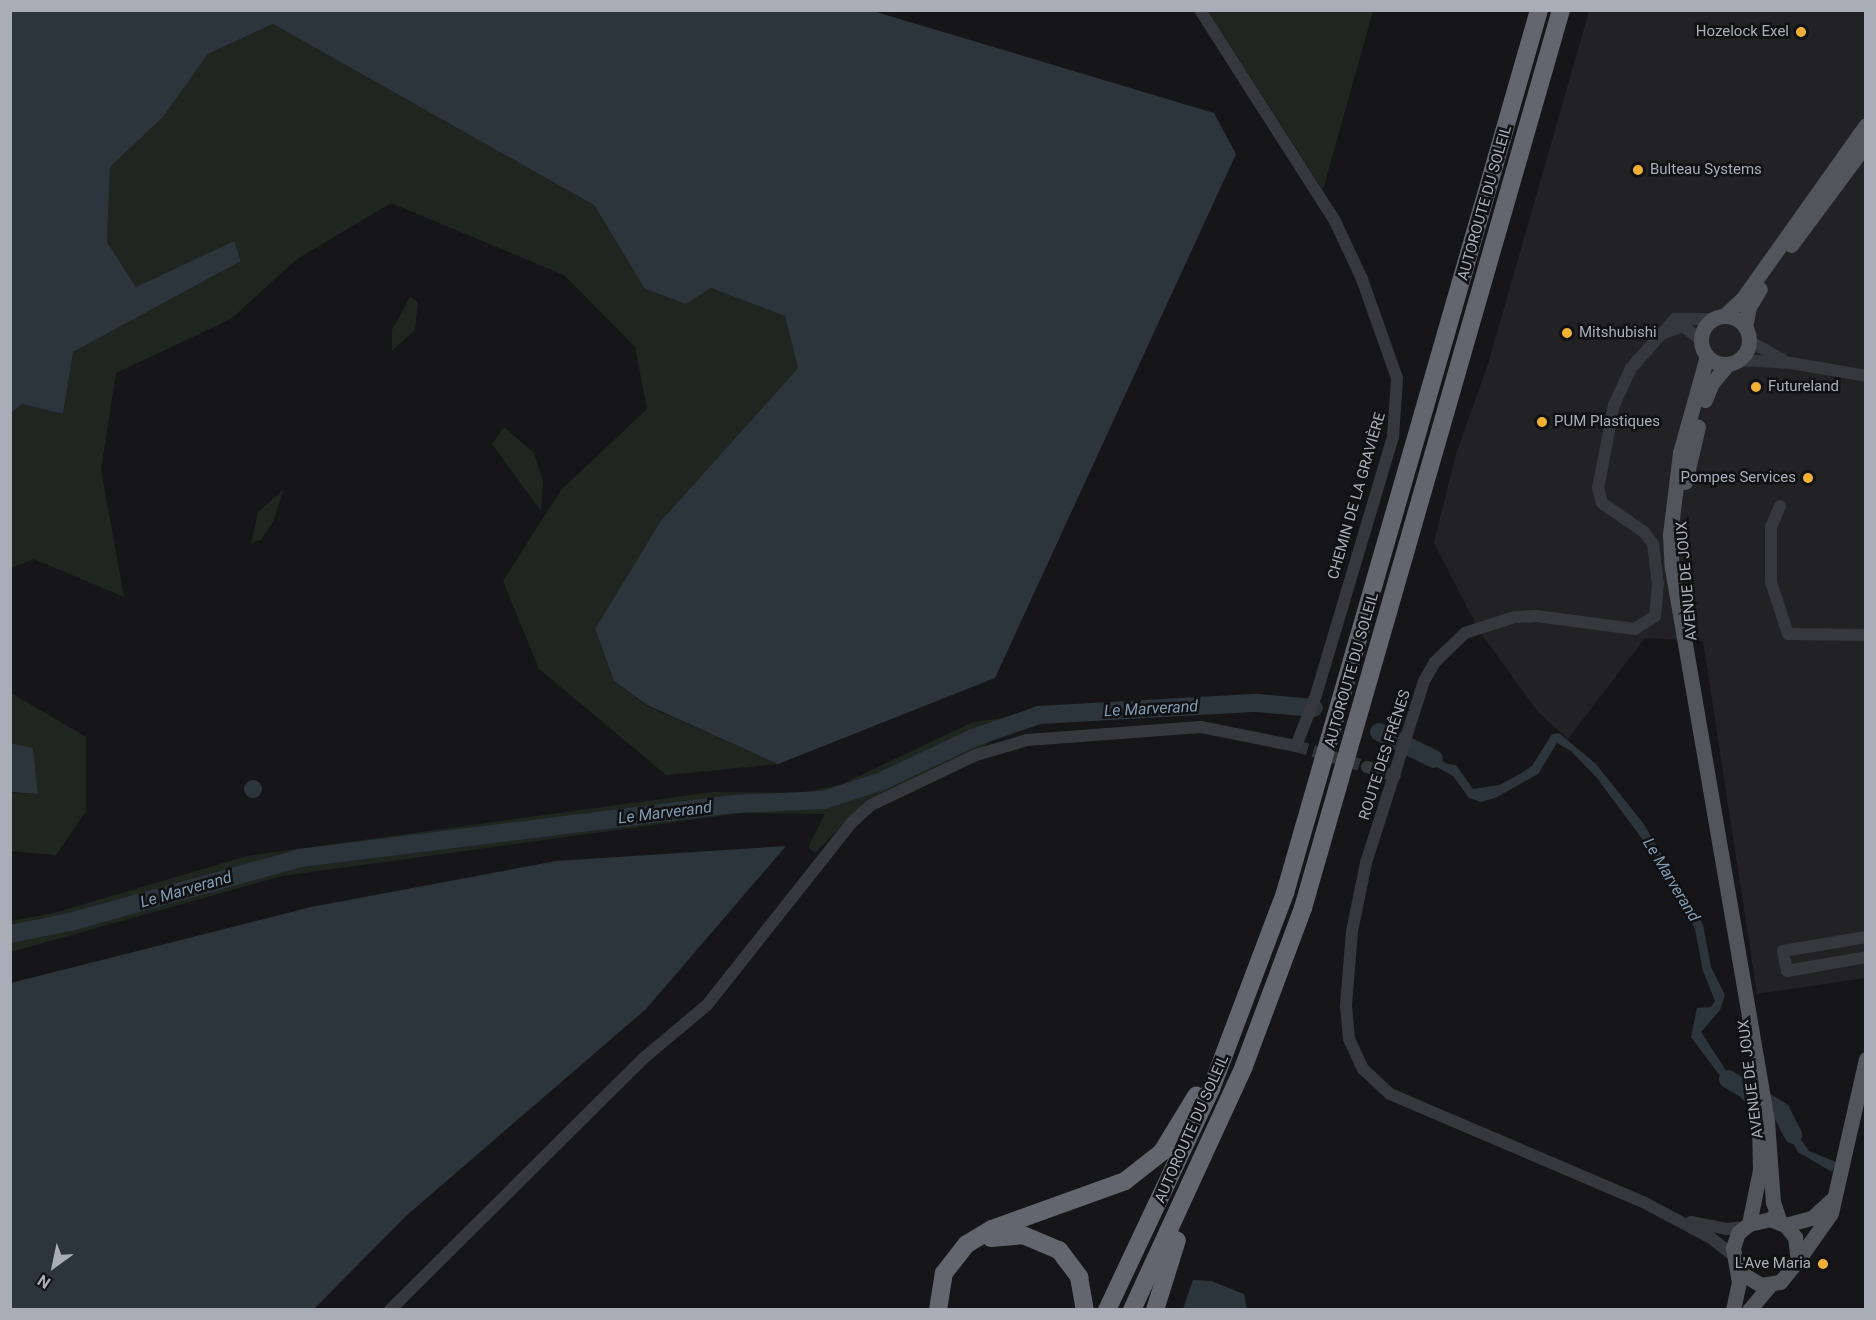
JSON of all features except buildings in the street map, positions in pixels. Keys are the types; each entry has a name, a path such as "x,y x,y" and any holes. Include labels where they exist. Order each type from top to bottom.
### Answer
{"highway":[{"name":"AUTOROUTE DU SOLEIL","path":"1107,1310 1173,1177 1245,1002 1308,820 1539,10"},
{"name":"AUTOROUTE DU SOLEIL","path":"1132,1310 1206,1152 1268,1002 1325,837 1561,10"},
{"path":"938,1310 944,1273 966,1244 1004,1224 1114,1186 1162,1152 1183,1120 1245,1002"},
{"path":"1155,1310 1206,1152"},
{"path":"944,1310 949,1278 963,1257 985,1240 1012,1234 1047,1242 1064,1255 1079,1277 1085,1310"}],"main road":[{"path":"1866,125 1743,298 1705,327 1701,340 1707,356 1733,362 1747,334 1753,298 1866,144"},
{"path":"1719,317 1747,334"},
{"name":"AVENUE DE JOUX","path":"1707,356 1680,453 1670,535 1683,648 1690,663 1736,934 1740,995 1758,1083 1773,1202 1782,1224"},
{"name":"AVENUE DE JOUX","path":"1690,663 1693,649 1682,568 1681,504 1706,399 1733,362"},
{"path":"1749,1310 1770,1285 1788,1277 1827,1222 1845,1156 1866,1059"},
{"name":"AVENUE DE JOUX","path":"1746,1226 1760,1170 1763,1116"},
{"path":"1733,1310 1738,1271 1733,1255 1735,1240 1746,1226 1759,1220 1782,1224 1812,1218 1829,1203 1837,1187"},
{"path":"1782,1224 1798,1244 1798,1260"},
{"path":"1738,1271 1752,1282 1770,1285"}],"street":[{"name":"CHEMIN DE LA GRAVIÈRE","path":"390,1310 629,1072 707,1005 851,823 871,805 976,755 1028,740 1202,727 1296,746 1316,695 1393,437 1397,378 1362,279 1335,221 1200,10"},
{"name":"ROUTE DES FRÊNES","path":"1719,317 1675,319 1631,368 1618,392 1598,487 1606,508 1644,532 1653,544 1658,583 1655,616 1635,629 1525,616 1475,628 1435,662 1424,681 1410,731 1365,863 1352,931 1346,1005 1349,1039 1363,1069 1390,1094 1676,1218 1733,1255"},
{"path":"1658,336 1683,326 1701,340"},
{"path":"1747,334 1791,363"},
{"path":"1733,362 1791,363 1866,376"},
{"path":"1780,506 1771,527 1771,582 1788,634 1866,635"},
{"path":"1367,766 1395,776"},
{"path":"1866,937 1783,951 1787,971 1866,957"},
{"name":"ROUTE DES FRÊNES","path":"1676,1218 1726,1229 1746,1226"}],"shaded area":[{"path":"1208,11 1373,11 1323,190"},
{"path":"1589,11 1865,11 1865,978 1757,994 1703,641 1645,638 1568,739 1538,712 1480,632 1434,543 1456,454 1488,364"},
{"path":"273,24 594,205 645,289 686,304 711,288 785,316 798,368 660,522 595,629 614,681 647,706 778,764 666,775 539,669 503,581 561,490 647,409 635,347 564,275 391,203 297,259 231,319 116,373 101,470 124,597 34,559 11,568 11,413 22,404 63,414 73,352 241,261 234,241 136,287 107,242 110,167 163,117 208,54"},
{"path":"410,297 418,302 415,330 392,351 392,330"},
{"path":"504,427 534,453 543,482 541,511 492,444"},
{"path":"283,490 274,520 261,540 251,543 258,512"},
{"path":"11,693 86,737 86,811 56,855 11,851 10,793 38,794 33,748 11,743"},
{"path":"1012,717 985,746 867,800 815,853 808,847 825,814 741,813 282,876 11,952 11,921 54,913 247,856 712,792 802,793 842,784 973,722"}],"water":[{"path":"11,10 873,11 1214,113 1236,154 995,678 778,764 647,705 614,681 595,629 660,522 798,368 785,316 711,288 686,304 645,289 594,205 273,24 208,54 163,117 110,167 107,242 136,287 234,241 241,261 73,352 63,414 22,404 11,413"},
{"path":"1559,733 1596,764 1643,823 1703,925 1711,967 1725,995 1720,1010 1701,1032 1733,1081 1747,1084 1746,1103 1720,1076 1691,1037 1697,1008 1711,1007 1715,1001 1703,971 1695,929 1657,859 1597,778 1571,751 1557,743 1538,774 1495,798 1481,802 1469,798 1453,776 1415,755 1411,748 1424,748 1447,764 1456,765 1473,789 1499,785 1520,774 1532,766 1552,734"},
{"path":"11,743 33,748 38,794 11,792"},
{"path":"253,780 259,783 262,789 259,795 253,798 247,795 244,789 247,783"},
{"path":"786,846 646,1009 406,1216 314,1309 11,1309 11,983 311,907 556,861"},
{"path":"1783,1114 1809,1151 1836,1162 1832,1172 1798,1152 1781,1121"},
{"path":"1193,1280 1211,1281 1244,1294 1247,1309 1183,1309"}],"waterway":[{"name":"Le Marverand","path":"10,934 70,922 300,858 736,804 824,800 882,781 973,738 1039,715 1257,703 1314,708"},
{"name":"Le Marverand","path":"1379,732 1434,759"},
{"name":"Le Marverand","path":"1728,1079 1781,1111 1793,1135"}],"tunnel":[{"path":"1296,746 1367,767"}],"place":[{"name":"Hozelock Exel","path":"1801,32"},
{"name":"Bulteau Systems","path":"1638,170"},
{"name":"Mitshubishi","path":"1567,333"},
{"name":"Futureland","path":"1756,387"},
{"name":"PUM Plastiques","path":"1542,422"},
{"name":"Pompes Services","path":"1808,478"},
{"name":"L'Ave Maria","path":"1823,1264"}]}
